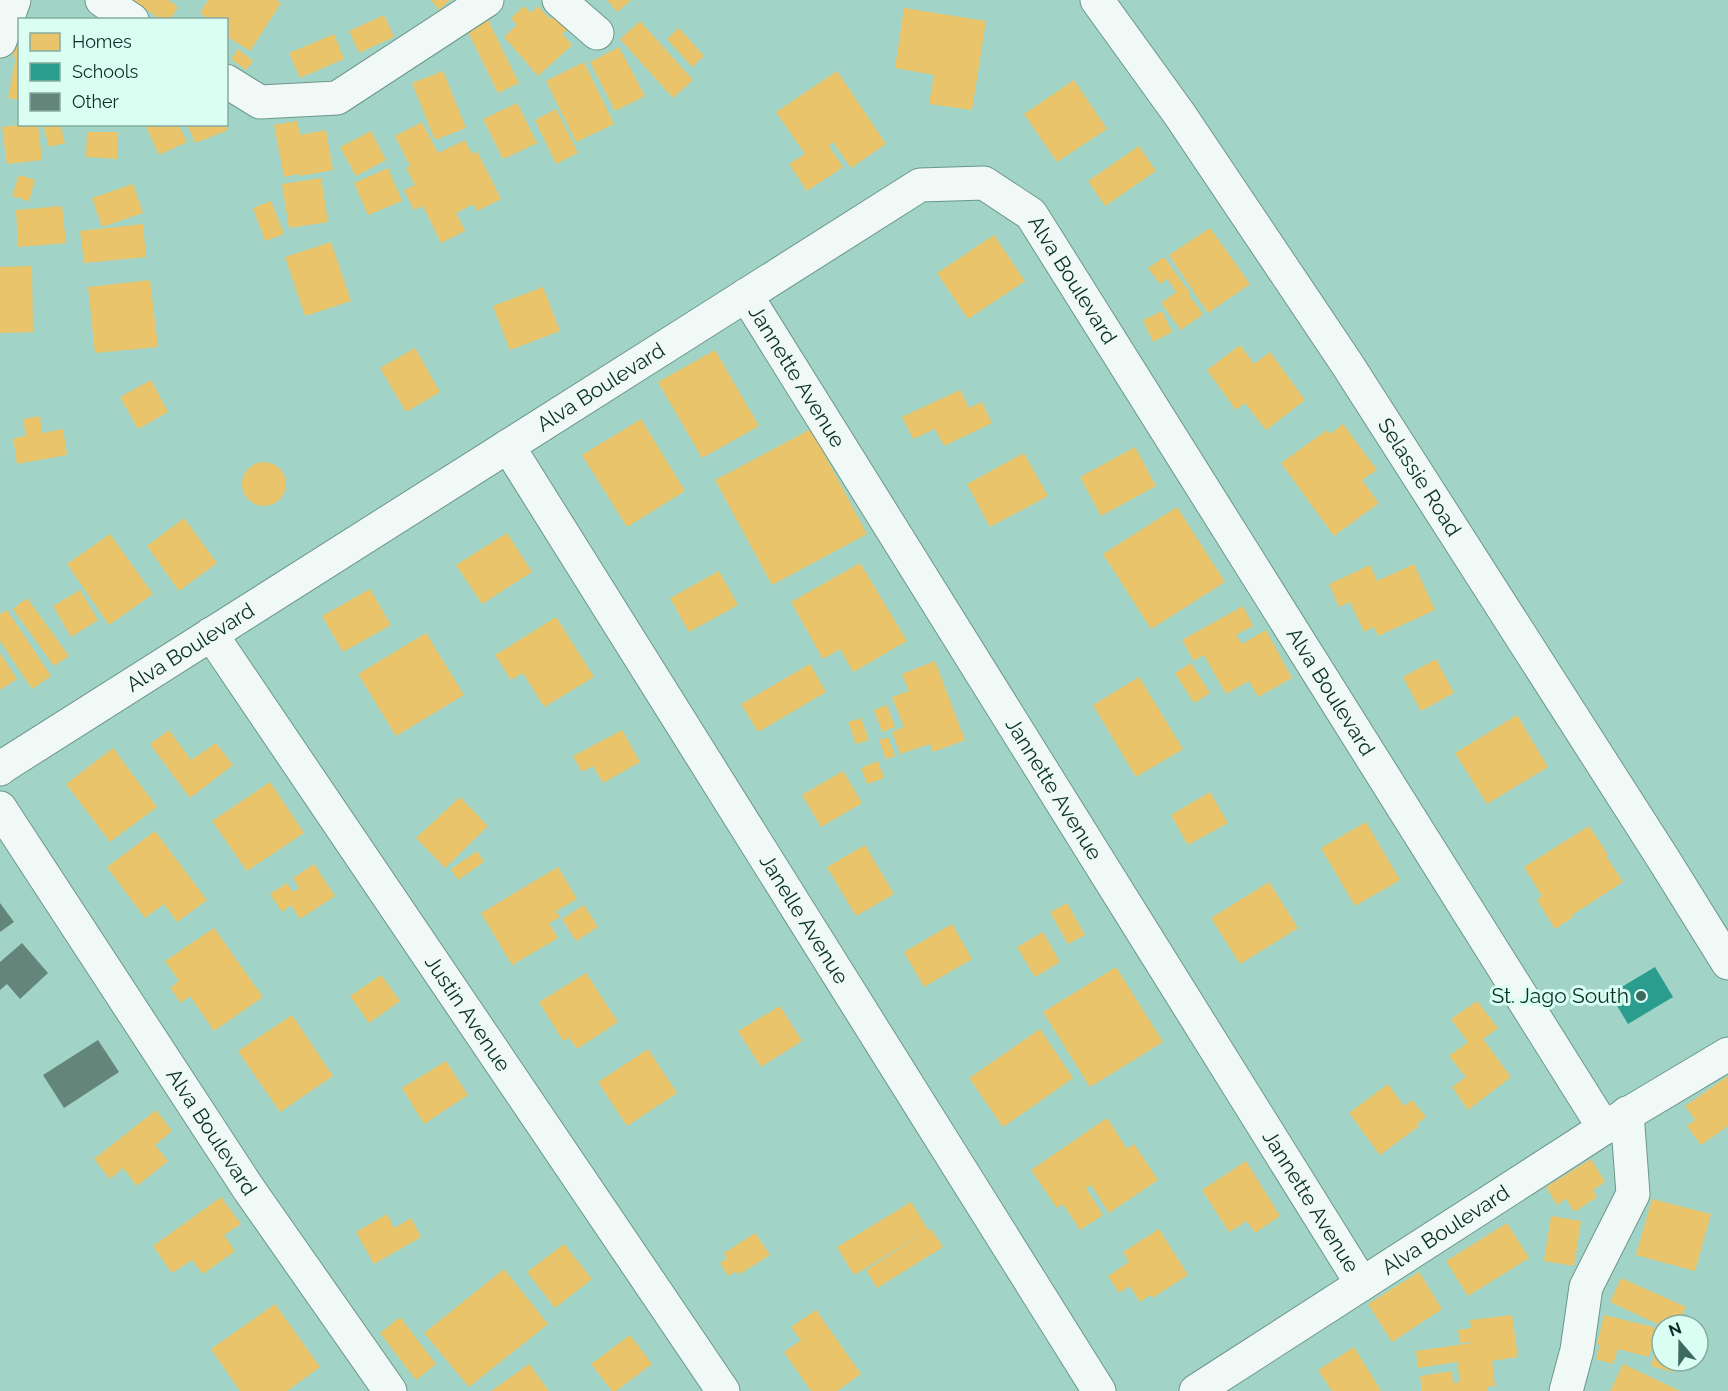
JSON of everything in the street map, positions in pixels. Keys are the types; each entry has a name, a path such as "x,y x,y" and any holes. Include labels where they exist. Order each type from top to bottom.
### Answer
{"street":[{"path":"0,41 14,0"},
{"path":"102,0 129,18"},
{"path":"228,82 260,102 337,98 487,0"},
{"path":"559,0 597,33"},
{"name":"Selassie Road","path":"1097,0 1180,115 1347,364 1665,860 1728,963"},
{"name":"Alva Boulevard","path":"0,770 12,760 921,185 984,183 1031,214 1615,1121"},
{"name":"Jannette Avenue","path":"746,295 1362,1284"},
{"name":"Janelle Avenue","path":"508,446 1099,1391"},
{"name":"Justin Avenue","path":"211,634 723,1391"},
{"name":"Alva Boulevard","path":"0,808 248,1188 390,1391"},
{"name":"Alva Boulevard","path":"1196,1391 1615,1121 1728,1054"},
{"path":"1566,1391 1577,1350 1586,1287 1633,1194 1615,1121"}],"building: Homes":[{"path":"133,0 168,0 178,7 171,18 158,18"},
{"path":"208,0 276,0 281,3 250,51 228,37 228,18 207,18 200,13"},
{"path":"431,0 450,0 439,10"},
{"path":"607,0 631,0 617,12"},
{"path":"524,6 531,13 538,6 550,19 557,13 570,28 562,34 572,45 538,76 504,37 517,25 511,18"},
{"path":"904,8 986,21 972,110 929,104 934,75 895,68"},
{"path":"384,15 394,37 359,53 349,31"},
{"path":"487,18 519,83 498,93 466,28"},
{"path":"640,21 693,80 673,98 620,39"},
{"path":"679,28 704,56 692,67 667,39"},
{"path":"334,34 344,59 300,78 289,53"},
{"path":"17,36 18,100 8,98 16,57 13,57"},
{"path":"619,47 645,96 615,111 590,62"},
{"path":"238,49 253,61 246,70 231,59"},
{"path":"584,62 614,124 576,142 546,81"},
{"path":"443,71 466,128 435,140 412,83"},
{"path":"837,71 886,144 851,168 833,142 829,146 843,167 807,191 789,164 805,154 776,112"},
{"path":"1074,80 1107,129 1057,162 1024,114"},
{"path":"517,103 537,143 503,159 483,119"},
{"path":"556,109 578,153 556,164 535,120"},
{"path":"297,121 300,135 326,130 333,170 284,177 274,125"},
{"path":"422,122 438,153 465,140 472,154 477,151 501,199 477,211 473,204 456,213 465,231 441,243 423,206 414,210 404,190 415,185 406,168 410,166 395,136"},
{"path":"38,126 42,160 7,164 2,127"},
{"path":"44,126 61,126 65,143 49,147"},
{"path":"146,126 179,126 187,142 159,155"},
{"path":"188,126 226,126 228,130 195,143"},
{"path":"371,131 386,160 356,176 340,147"},
{"path":"87,132 118,132 117,159 86,157"},
{"path":"1139,146 1156,171 1105,206 1088,181"},
{"path":"388,168 402,201 368,215 354,183"},
{"path":"19,175 35,180 29,201 12,196"},
{"path":"321,178 328,222 289,228 282,184"},
{"path":"133,184 143,213 102,227 92,198"},
{"path":"271,201 284,234 265,241 253,208"},
{"path":"62,206 66,243 18,247 16,210"},
{"path":"143,224 146,257 84,263 80,231"},
{"path":"1210,228 1250,284 1208,313 1169,255"},
{"path":"994,235 1025,281 968,319 937,273"},
{"path":"331,242 351,301 305,316 285,257"},
{"path":"1164,257 1203,314 1181,330 1161,303 1176,292 1167,279 1160,284 1148,268"},
{"path":"32,266 33,332 0,333 0,267"},
{"path":"150,280 158,347 95,353 88,287"},
{"path":"543,287 560,331 510,350 493,306"},
{"path":"1162,311 1172,332 1153,342 1143,320"},
{"path":"1240,345 1254,364 1270,352 1305,400 1266,430 1245,403 1236,410 1207,370"},
{"path":"415,348 440,392 406,412 380,368"},
{"path":"715,350 759,426 702,458 658,382"},
{"path":"151,380 168,412 138,429 120,397"},
{"path":"960,390 969,408 982,402 992,423 944,446 935,429 913,439 902,417"},
{"path":"40,416 42,433 63,429 67,455 17,464 13,438 26,436 23,419"},
{"path":"641,419 685,491 627,527 582,455"},
{"path":"1343,424 1377,470 1362,480 1379,503 1334,536 1281,463 1327,430 1330,434"},
{"path":"811,429 867,534 772,585 715,480"},
{"path":"1135,447 1156,486 1101,516 1080,477"},
{"path":"1024,453 1048,496 990,527 967,484"},
{"path":"264,462 280,468 286,484 280,500 264,506 248,500 242,484 248,468"},
{"path":"1177,507 1225,582 1151,629 1103,554"},
{"path":"184,518 217,563 179,591 147,546"},
{"path":"507,533 532,572 482,604 456,565"},
{"path":"110,534 153,594 109,625 67,564"},
{"path":"860,563 907,641 853,672 840,649 823,659 791,602"},
{"path":"1414,564 1435,610 1378,636 1374,627 1364,632 1350,602 1339,607 1329,584 1370,565 1377,581"},
{"path":"719,571 738,605 689,632 670,598"},
{"path":"370,589 391,625 343,652 322,616"},
{"path":"80,590 98,620 71,637 53,606"},
{"path":"27,598 69,656 54,666 13,609"},
{"path":"1243,606 1253,626 1236,635 1242,644 1266,630 1292,678 1258,697 1249,681 1226,694 1204,655 1194,661 1182,640"},
{"path":"7,610 51,676 32,689 0,641 0,614"},
{"path":"556,617 594,677 544,707 523,673 511,680 495,655"},
{"path":"426,633 464,695 396,736 358,674"},
{"path":"0,653 17,679 0,690"},
{"path":"1436,659 1454,693 1421,711 1403,677"},
{"path":"935,661 965,740 933,752 930,744 900,754 892,732 904,727 892,697 909,691 902,674"},
{"path":"1191,663 1210,693 1194,703 1175,673"},
{"path":"810,664 826,692 758,732 741,704"},
{"path":"1139,677 1183,749 1136,777 1093,705"},
{"path":"887,705 895,727 882,732 874,710"},
{"path":"1517,715 1548,767 1487,804 1455,753"},
{"path":"861,718 869,740 856,744 848,722"},
{"path":"169,730 191,760 216,743 233,765 190,798 150,744"},
{"path":"622,730 640,762 603,783 593,766 582,772 573,756"},
{"path":"888,737 895,756 886,759 879,740"},
{"path":"113,748 157,807 110,842 66,784"},
{"path":"878,761 884,778 867,784 861,768"},
{"path":"843,771 862,803 821,827 802,795"},
{"path":"270,782 304,833 247,871 212,821"},
{"path":"1210,792 1228,823 1188,845 1171,815"},
{"path":"460,797 488,826 445,868 416,838"},
{"path":"1366,822 1400,880 1355,906 1321,848"},
{"path":"1589,826 1623,882 1572,915 1573,917 1555,929 1537,900 1542,896 1524,867"},
{"path":"155,831 207,900 177,922 164,904 145,918 107,867"},
{"path":"865,845 894,894 856,916 827,867"},
{"path":"477,851 484,862 458,880 451,869"},
{"path":"314,864 335,896 300,919 291,905 282,912 270,894 287,883 293,892 299,888 293,878"},
{"path":"558,867 577,899 556,911 560,917 549,923 558,938 512,965 481,913"},
{"path":"1269,882 1298,928 1240,964 1211,918"},
{"path":"1067,903 1085,935 1068,944 1050,912"},
{"path":"584,905 598,927 576,941 562,919"},
{"path":"952,924 972,959 924,987 904,952"},
{"path":"214,928 263,997 214,1031 190,996 181,1003 170,988 179,981 165,961"},
{"path":"1043,932 1060,962 1035,977 1017,947"},
{"path":"1116,967 1163,1042 1090,1087 1043,1012"},
{"path":"586,973 618,1022 577,1049 569,1038 563,1041 539,1002"},
{"path":"381,975 400,1001 369,1023 350,996"},
{"path":"1477,1001 1498,1028 1483,1039 1511,1077 1468,1110 1452,1087 1466,1077 1449,1056 1468,1042 1451,1019"},
{"path":"780,1006 802,1041 761,1067 738,1031"},
{"path":"292,1015 333,1076 280,1112 238,1051"},
{"path":"1040,1029 1073,1078 1003,1127 969,1078"},
{"path":"648,1049 677,1093 627,1126 598,1082"},
{"path":"446,1061 468,1095 424,1124 402,1088"},
{"path":"1728,1076 1728,1126 1701,1145 1687,1126 1695,1120 1685,1106"},
{"path":"1388,1084 1404,1106 1412,1100 1426,1117 1417,1124 1419,1126 1380,1155 1349,1113"},
{"path":"156,1110 172,1131 155,1145 168,1161 137,1186 123,1168 110,1179 94,1159"},
{"path":"1107,1118 1127,1149 1134,1144 1158,1180 1109,1213 1091,1185 1086,1188 1103,1215 1080,1230 1063,1204 1057,1208 1031,1170"},
{"path":"1591,1159 1605,1182 1593,1190 1597,1197 1574,1212 1566,1199 1557,1205 1546,1187"},
{"path":"1246,1161 1280,1216 1255,1233 1247,1221 1229,1232 1202,1190"},
{"path":"221,1197 241,1224 224,1235 235,1251 203,1274 192,1260 172,1273 153,1246"},
{"path":"1652,1199 1711,1214 1695,1271 1636,1255"},
{"path":"911,1202 928,1230 931,1229 943,1247 877,1288 866,1270 926,1231 854,1275 837,1247"},
{"path":"387,1214 394,1228 411,1218 421,1237 374,1264 356,1232"},
{"path":"1551,1216 1581,1221 1574,1266 1544,1261"},
{"path":"1507,1223 1529,1258 1468,1296 1446,1261"},
{"path":"1159,1229 1188,1275 1152,1298 1150,1295 1140,1302 1130,1286 1119,1293 1108,1276 1129,1262 1123,1252"},
{"path":"755,1233 770,1255 738,1275 736,1271 728,1276 720,1263 727,1258 724,1253"},
{"path":"564,1244 592,1279 555,1308 527,1272"},
{"path":"504,1269 548,1324 469,1387 424,1333"},
{"path":"1419,1272 1442,1309 1392,1342 1368,1304"},
{"path":"1621,1278 1686,1307 1683,1313 1650,1313 1650,1320 1610,1302"},
{"path":"275,1304 320,1367 287,1391 240,1391 211,1349"},
{"path":"816,1310 861,1374 837,1391 811,1391 784,1352 801,1340 791,1327"},
{"path":"1512,1315 1518,1357 1492,1361 1495,1386 1487,1387 1488,1391 1422,1391 1420,1376 1452,1371 1453,1383 1460,1382 1457,1362 1418,1368 1416,1351 1471,1343 1460,1343 1458,1330 1471,1328 1470,1320"},
{"path":"1604,1315 1650,1326 1649,1357 1618,1349 1613,1364 1596,1359 1600,1345 1597,1344"},
{"path":"400,1317 436,1364 416,1380 380,1333"},
{"path":"630,1335 652,1364 616,1391 612,1391 591,1364"},
{"path":"1354,1347 1381,1391 1332,1391 1318,1370"},
{"path":"529,1364 549,1391 491,1391"},
{"path":"1623,1364 1680,1391 1610,1391"}],"building: Schools":[{"name":"St. Jago South","path":"1655,967 1673,997 1628,1024 1610,994"}],"building: Other":[{"path":"0,903 14,922 0,932"},
{"path":"22,943 48,973 20,999 7,984 0,990 0,962"},
{"path":"98,1040 119,1072 64,1108 43,1075"}],"place":[{"name":"St. Jago South","path":"1641,996"}]}
